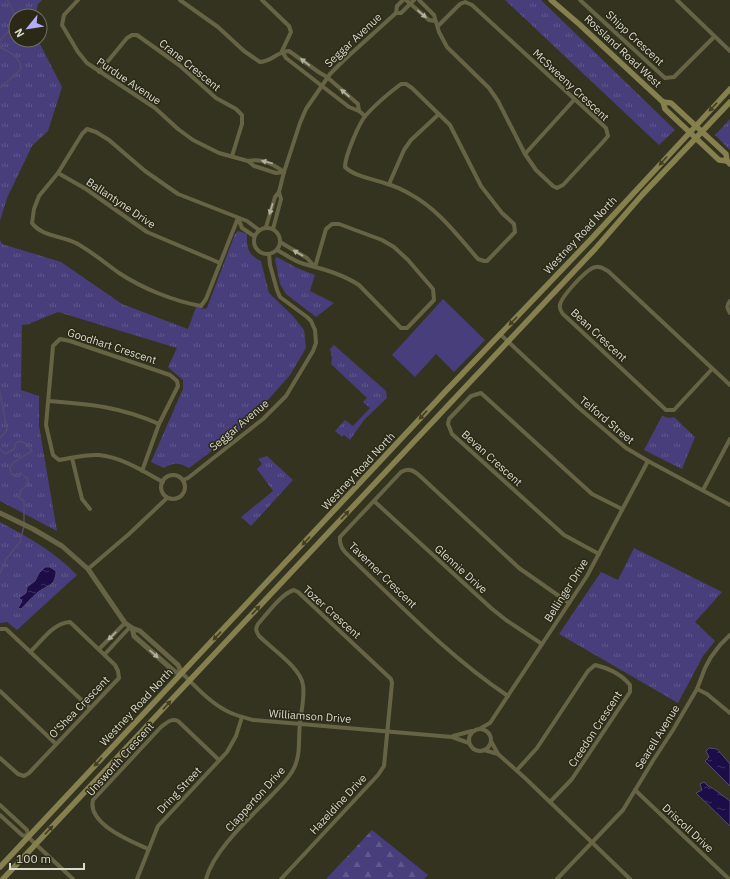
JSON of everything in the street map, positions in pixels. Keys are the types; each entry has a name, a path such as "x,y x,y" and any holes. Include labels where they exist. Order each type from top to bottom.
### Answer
{"main road":[{"name":"Rossland Road West","path":"551,0 663,102 665,109 689,132 720,160 729,163"},
{"name":"Westney Road North","path":"0,867 500,334 594,236 730,88"},
{"name":"Rossland Road West","path":"663,102 671,103 726,154 729,163"},
{"name":"Westney Road North","path":"3,879 595,249 642,196 730,102"}],"street":[{"name":"Purdue Avenue","path":"78,0 64,15 62,25 78,52 87,63 155,108 178,129 193,140 219,153 248,161 254,166 276,173 284,172"},
{"path":"180,0 218,27 244,51 260,62 267,61 282,51 291,32 288,26 262,0"},
{"name":"Seggar Avenue","path":"396,14 397,6 403,0"},
{"name":"McSweeny Crescent","path":"406,0 429,20 435,21"},
{"name":"Seggar Avenue","path":"266,227 275,197 279,192 300,123 309,105 327,77 344,60 414,0"},
{"name":"McSweeny Crescent","path":"419,0 434,15 435,21 447,47 489,88 525,154 536,170 553,186 557,188 563,186 608,136 606,128 472,5 465,2 460,4 438,26"},
{"name":"Shipp Crescent","path":"580,0 665,78 674,77 714,37"},
{"path":"677,0 730,51"},
{"name":"Crane Crescent","path":"99,72 128,38 132,35 137,35 179,65 216,98 236,109 242,115 242,124 232,156"},
{"path":"282,51 289,51 327,77 358,104 359,111"},
{"path":"282,51 286,58 349,106 365,116"},
{"path":"401,84 406,84 412,88 439,114 450,125 481,186 502,213 514,224 515,232 487,261 481,260 447,223 426,203 389,184 352,172 345,167 347,154 365,116 391,91 401,84"},
{"path":"525,154 574,100"},
{"path":"389,184 404,150 411,140 439,114"},
{"path":"238,218 206,299 201,306 190,304 137,283 120,274 76,243 36,229 32,224 34,209 39,196 58,173 82,134 87,130 96,132 109,140 145,171 178,194 238,218 247,220 259,230"},
{"name":"Purdue Avenue","path":"248,161 256,160 276,164 284,172"},
{"name":"Ballantyne Drive","path":"58,173 86,189 148,232 220,263"},
{"name":"Seggar Avenue","path":"273,229 281,199 279,192"},
{"path":"238,218 242,228 254,236"},
{"path":"276,250 303,264 315,266 350,280 358,285 401,328 406,328 409,326 434,300 433,289 408,260 394,247 382,240 339,224 332,224 326,229 315,266"},
{"path":"266,227 273,229 279,235 280,242 276,250 268,254 260,252 254,245 254,236 259,230 266,227"},
{"path":"280,242 308,258 315,266"},
{"name":"Seggar Avenue","path":"183,480 188,478 263,419 286,396 313,351 316,343 315,330 311,321 280,297 270,266 268,254"},
{"name":"Bean Crescent","path":"712,369 674,410 666,410 563,314 560,304 563,298 588,270 595,266 601,267 608,271 730,385"},
{"path":"730,302 727,308 730,313"},
{"name":"Telford Street","path":"500,334 616,440 648,461 730,505"},
{"name":"Goodhart Crescent","path":"142,471 159,424 178,386 177,381 170,375 60,339 53,346 46,425 53,455 59,460 99,455 115,458 162,482"},
{"name":"Bevan Crescent","path":"599,554 564,535 452,434 448,424 449,419 471,396 481,393 592,494 622,509"},
{"path":"49,401 103,406 138,414 159,424"},
{"path":"703,490 729,442"},
{"path":"72,458 82,499 90,509"},
{"name":"Bellinger Drive","path":"481,728 490,723 587,576 648,461"},
{"name":"Taverner Crescent","path":"508,696 486,682 446,647 341,548 340,537 401,472 406,469 414,471 519,568 569,603"},
{"path":"173,475 178,476 183,480 186,486 183,495 175,499 167,498 163,493 162,482 173,475"},
{"path":"88,569 129,534 167,498"},
{"name":"Glennie Drive","path":"374,501 491,608 542,644"},
{"path":"0,513 33,529 62,546 88,569 125,623 131,628 140,631 178,665 182,673"},
{"name":"Tozer Crescent","path":"300,724 304,693 302,678 294,668 258,636 256,632 258,624 289,591 294,590 298,592 391,679 392,683 388,731"},
{"name":"O'Shea Crescent","path":"0,758 18,774 24,776 29,773 119,678 115,665 70,622 63,622 56,626 30,652"},
{"path":"99,649 125,623"},
{"path":"105,654 131,628"},
{"path":"0,629 6,629 90,708"},
{"name":"Searell Avenue","path":"557,879 623,810 697,689 705,668 720,645 730,635"},
{"name":"Creedon Crescent","path":"517,770 537,748 588,671 595,665 602,666 624,678 630,685 630,692 572,779 550,802"},
{"name":"Williamson Drive","path":"182,673 222,708 242,717 262,722 452,736 472,732"},
{"path":"697,689 707,694 730,713"},
{"path":"0,691 56,744"},
{"name":"Dring Street","path":"137,879 158,826 227,752 234,742 242,717"},
{"name":"Unsworth Crescent","path":"148,849 109,829 92,811 93,800 161,727 174,719 178,721 219,760"},
{"path":"490,723 491,741 498,754 517,770 630,879"},
{"name":"Clapperton Drive","path":"206,879 212,863 225,845 288,778 294,769 299,751 300,724"},
{"path":"490,735 486,730 481,728 476,729 469,736 469,743 474,750 484,750 498,754"},
{"name":"Hazeldine Drive","path":"281,879 378,775 384,766 388,731"},
{"name":"Williamson Drive","path":"452,736 469,743"},
{"path":"484,750 489,747 491,741"},
{"name":"Driscoll Drive","path":"635,790 729,879"},
{"path":"0,805 27,830 28,837"},
{"path":"0,815 22,834 28,837 73,879"}],"green space":[{"path":"0,0 42,0 38,4 37,8 8,8 8,48 42,48 62,87 48,131 32,146 7,198 0,221"},
{"path":"505,0 541,0 675,130 659,145"},
{"path":"730,119 730,150 715,135"},
{"path":"238,231 247,234 247,243 251,254 261,261 269,293 293,316 304,330 306,348 290,375 245,426 189,468 176,464 164,468 151,462 183,389 183,380 168,367 177,348 58,312 29,324 22,325 21,390 39,396 39,426 57,531 0,501 0,240 2,244 61,262 122,304 188,329 196,307 207,308 235,234"},
{"path":"277,257 297,268 315,275 310,291 334,303 316,317 286,294 280,284 275,259"},
{"path":"443,299 485,340 454,372 436,354 415,377 392,355"},
{"path":"334,345 386,391 387,398 364,420 350,440 344,435 342,437 335,431 345,420 353,426 370,408 363,402 367,398 331,364 332,357 330,349"},
{"path":"662,416 669,418 674,417 695,437 682,469 644,450"},
{"path":"267,456 293,480 251,526 241,517 273,491 257,469 262,464 258,459"},
{"path":"0,522 31,539 50,552 77,575 17,630 7,622 0,623"},
{"path":"634,548 722,592 695,622 715,641 703,656 678,703 559,634 601,572 618,580"},
{"path":"372,830 428,875 424,879 326,879"}],"water":[{"path":"45,567 50,567 56,571 54,580 50,585 40,590 21,609 18,608 22,601 19,598 26,593 27,587 35,581 39,573"},
{"path":"709,748 717,749 730,764 730,786 705,761 709,757 706,751"},
{"path":"704,782 730,801 730,826 696,793 702,790 700,784"}],"waterway":[{"path":"7,0 12,8"},
{"path":"0,41 8,32"},
{"path":"0,44 1,48 17,58 21,69 0,88"},
{"path":"0,392 7,430 0,438"},
{"path":"0,449 5,454 14,449 16,443 20,441 27,444 32,451 14,462 10,467 11,474 17,475 21,473 28,479 27,485 21,490 19,498 24,501 24,526 20,542 6,559 0,573"}]}
